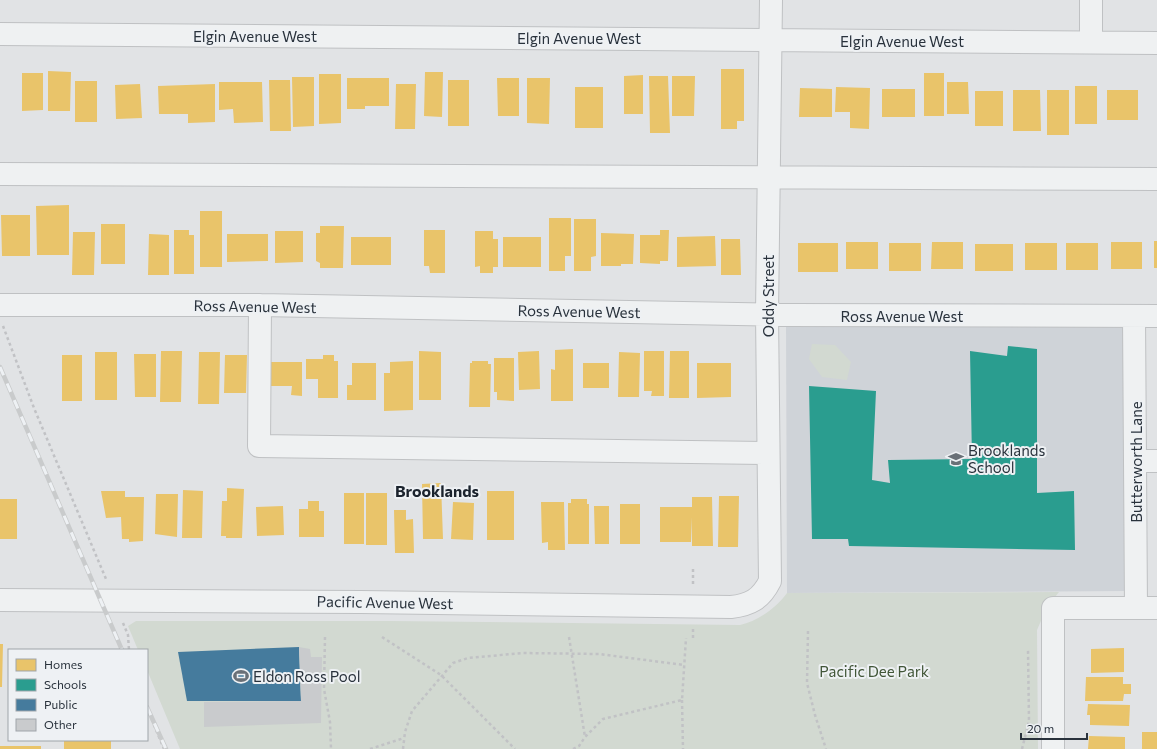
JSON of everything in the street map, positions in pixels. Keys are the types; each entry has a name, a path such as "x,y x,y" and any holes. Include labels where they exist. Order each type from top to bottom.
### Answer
{"street":[{"name":"Oddy Street","path":"764,592 770,581 767,314 771,0"},
{"path":"1091,0 1091,42"},
{"name":"Elgin Avenue West","path":"0,34 1157,43"},
{"path":"0,174 1157,179"},
{"name":"Ross Avenue West","path":"0,305 260,305 767,314 1157,316"},
{"path":"260,305 259,446 768,453"},
{"name":"Butterworth Lane","path":"1134,316 1147,461 1147,608"},
{"name":"Pacific Avenue West","path":"0,600 731,607 745,606 757,600 764,592"},
{"path":"1054,749 1053,608 1147,608"}],"path":[{"path":"0,321 34,408 97,560 116,600 128,635 129,649"},
{"path":"808,631 807,683 826,749"},
{"path":"325,636 324,689 330,722 331,749"},
{"path":"382,637 441,675 515,749"},
{"path":"568,638 585,737"},
{"path":"683,749 682,700 686,638"},
{"path":"1022,749 1029,721 1028,649"},
{"path":"404,749 405,732 412,711 452,663 468,658 523,652 571,653 624,656 684,665"},
{"path":"573,749 579,746 585,737 603,719 682,700"},
{"path":"148,710 164,749"},
{"path":"370,749 404,738"}],"shaded area":[{"name":"Brooklands School","path":"1126,325 1126,591 787,593 786,326"}],"green space":[{"path":"812,344 835,345 851,362 847,380 822,377 809,359"},
{"name":"Pacific Dee Park","path":"1059,592 1047,607 1037,630 1038,749 180,749 148,672 148,649 138,649 128,626 136,621 391,621 740,625 766,613 778,604 787,593"}],"building: Homes":[{"path":"721,69 744,69 744,121 737,121 737,129 721,129"},
{"path":"48,71 71,72 70,111 48,111"},
{"path":"425,72 443,72 442,117 424,116"},
{"path":"22,73 43,73 43,110 22,111"},
{"path":"924,73 944,73 944,116 924,116"},
{"path":"319,74 341,74 341,123 319,124"},
{"path":"643,75 643,114 624,114 624,76"},
{"path":"649,76 668,76 670,133 650,133"},
{"path":"672,76 695,76 694,116 672,116"},
{"path":"292,77 314,77 314,126 293,127"},
{"path":"347,78 389,78 389,106 365,106 365,109 347,109"},
{"path":"497,78 519,78 519,116 498,116"},
{"path":"527,78 550,78 549,124 527,123"},
{"path":"269,80 290,80 291,131 270,131"},
{"path":"448,80 469,80 469,126 448,126"},
{"path":"75,81 97,81 97,122 75,122"},
{"path":"219,82 262,82 263,122 234,123 233,109 219,110"},
{"path":"947,82 968,82 969,114 947,114"},
{"path":"140,84 142,118 116,119 115,85"},
{"path":"215,84 215,122 188,123 188,114 159,114 158,86"},
{"path":"396,84 416,84 415,129 395,129"},
{"path":"1075,86 1097,86 1097,124 1075,124"},
{"path":"575,87 603,87 603,128 575,128"},
{"path":"836,87 870,88 869,129 850,128 850,112 835,112"},
{"path":"800,88 832,89 832,117 799,117"},
{"path":"882,89 915,89 915,117 882,117"},
{"path":"1013,90 1040,90 1041,131 1013,131"},
{"path":"1047,90 1069,90 1069,135 1047,135"},
{"path":"1107,90 1138,90 1138,120 1107,120"},
{"path":"975,91 1003,91 1003,126 975,126"},
{"path":"69,205 69,255 37,255 36,206"},
{"path":"200,211 222,211 222,267 200,267"},
{"path":"1,215 30,215 30,256 2,256"},
{"path":"549,218 571,218 571,256 565,256 565,271 549,271"},
{"path":"574,219 596,219 596,256 591,257 591,271 574,271"},
{"path":"101,224 125,224 125,264 101,264"},
{"path":"320,226 344,226 343,268 320,268 320,263 316,261 316,233 320,233"},
{"path":"174,230 189,230 189,235 194,235 194,274 174,274"},
{"path":"424,230 445,230 445,273 430,273 429,266 424,266"},
{"path":"660,230 669,230 668,261 660,261 660,264 640,263 640,235 660,235"},
{"path":"275,231 303,231 303,262 275,263"},
{"path":"475,231 493,231 493,239 498,239 498,267 493,267 493,273 480,273 480,266 475,267"},
{"path":"73,232 95,232 94,275 72,275"},
{"path":"601,233 634,234 633,264 621,264 621,266 601,266"},
{"path":"149,234 169,235 169,275 148,275"},
{"path":"227,234 268,234 268,261 227,262"},
{"path":"715,236 716,266 677,267 677,237"},
{"path":"351,237 391,237 391,265 351,265"},
{"path":"503,237 541,237 541,267 503,267"},
{"path":"721,239 740,239 741,275 721,275"},
{"path":"1154,241 1157,241 1157,268 1154,268"},
{"path":"846,242 878,242 878,269 846,269"},
{"path":"932,242 963,242 963,269 931,269"},
{"path":"1111,242 1142,242 1142,269 1111,269"},
{"path":"798,243 838,243 838,272 798,272"},
{"path":"889,243 921,243 921,271 889,271"},
{"path":"1025,243 1057,243 1057,270 1025,270"},
{"path":"1066,243 1098,243 1098,270 1066,270"},
{"path":"975,244 1013,244 1013,271 975,271"},
{"path":"573,349 573,401 551,401 551,369 555,370 555,350"},
{"path":"161,351 182,351 181,402 160,402"},
{"path":"419,351 441,352 441,400 419,400"},
{"path":"539,351 540,389 519,390 518,352"},
{"path":"644,351 664,351 664,396 651,396 652,391 644,391"},
{"path":"670,351 689,351 689,398 669,398"},
{"path":"95,352 117,352 117,400 95,400"},
{"path":"199,352 220,352 219,404 198,404"},
{"path":"619,352 640,353 639,397 618,397"},
{"path":"134,354 156,354 156,397 135,397"},
{"path":"62,355 82,355 82,401 62,401"},
{"path":"225,355 247,355 246,393 224,393"},
{"path":"323,355 334,355 334,361 338,361 338,398 318,398 318,379 306,379 306,359 323,359"},
{"path":"494,358 514,358 514,401 497,400 497,392 494,392"},
{"path":"413,361 413,410 384,411 384,373 390,373 390,362"},
{"path":"472,361 488,361 488,364 491,364 490,407 469,407 470,363 472,363"},
{"path":"271,362 302,362 302,396 291,395 292,386 271,386"},
{"path":"352,363 376,363 376,400 347,400 347,385 352,385"},
{"path":"583,363 609,363 609,388 583,388"},
{"path":"697,363 731,363 731,397 697,398"},
{"path":"441,483 443,539 423,539 422,484"},
{"path":"227,488 244,489 242,538 226,538 226,536 221,536 222,501 227,501"},
{"path":"183,490 203,491 202,538 182,538"},
{"path":"101,491 125,491 125,497 144,497 143,541 129,542 129,539 122,539 121,517 106,518"},
{"path":"487,491 514,491 514,540 487,540"},
{"path":"344,493 364,493 364,544 344,544"},
{"path":"366,493 387,493 387,545 366,545"},
{"path":"156,494 178,494 177,537 155,534"},
{"path":"719,496 739,496 738,547 718,547"},
{"path":"692,497 712,497 713,546 692,546 692,517 691,542 660,542 660,507 692,507"},
{"path":"0,499 17,499 17,539 0,539"},
{"path":"571,499 587,499 587,504 589,504 589,544 568,544 568,503 571,503"},
{"path":"308,501 319,501 319,511 324,511 324,537 299,537 299,509 308,509"},
{"path":"453,502 474,503 473,540 451,539"},
{"path":"541,502 564,502 565,550 548,550 548,542 542,543"},
{"path":"620,504 640,504 640,544 620,544"},
{"path":"283,506 284,535 257,536 256,507"},
{"path":"594,506 609,506 609,544 595,544"},
{"path":"394,510 406,510 406,520 413,519 414,553 395,553"},
{"path":"0,644 3,644 2,687 0,687"},
{"path":"1124,648 1124,672 1091,673 1091,649"},
{"path":"1086,677 1123,677 1123,684 1131,684 1131,694 1124,694 1123,701 1085,701"},
{"path":"1088,704 1130,705 1129,726 1090,725 1090,715 1087,715"},
{"path":"1142,732 1157,732 1157,749 1142,749"},
{"path":"1089,736 1125,737 1125,749 1088,749"},
{"path":"64,741 111,741 111,749 64,749"},
{"path":"0,746 41,746 41,749 0,749"}],"building: Schools":[{"name":"Brooklands School","path":"1008,346 1037,349 1037,493 1074,491 1075,550 849,546 848,539 812,539 809,386 876,391 872,480 890,483 888,460 972,459 970,351 1007,356"}],"building: Public":[{"name":"Eldon Ross Pool","path":"299,647 301,701 187,701 178,652"}],"building: Other":[{"path":"299,647 310,649 311,657 322,657 321,723 204,727 204,702 301,701"}],"railway":[{"path":"0,367 122,649"},
{"path":"148,709 166,749"}],"place":[{"name":"Brooklands School","path":"956,459"},
{"name":"Eldon Ross Pool","path":"241,676"}],"district":[{"name":"Brooklands","path":"437,490"}]}
